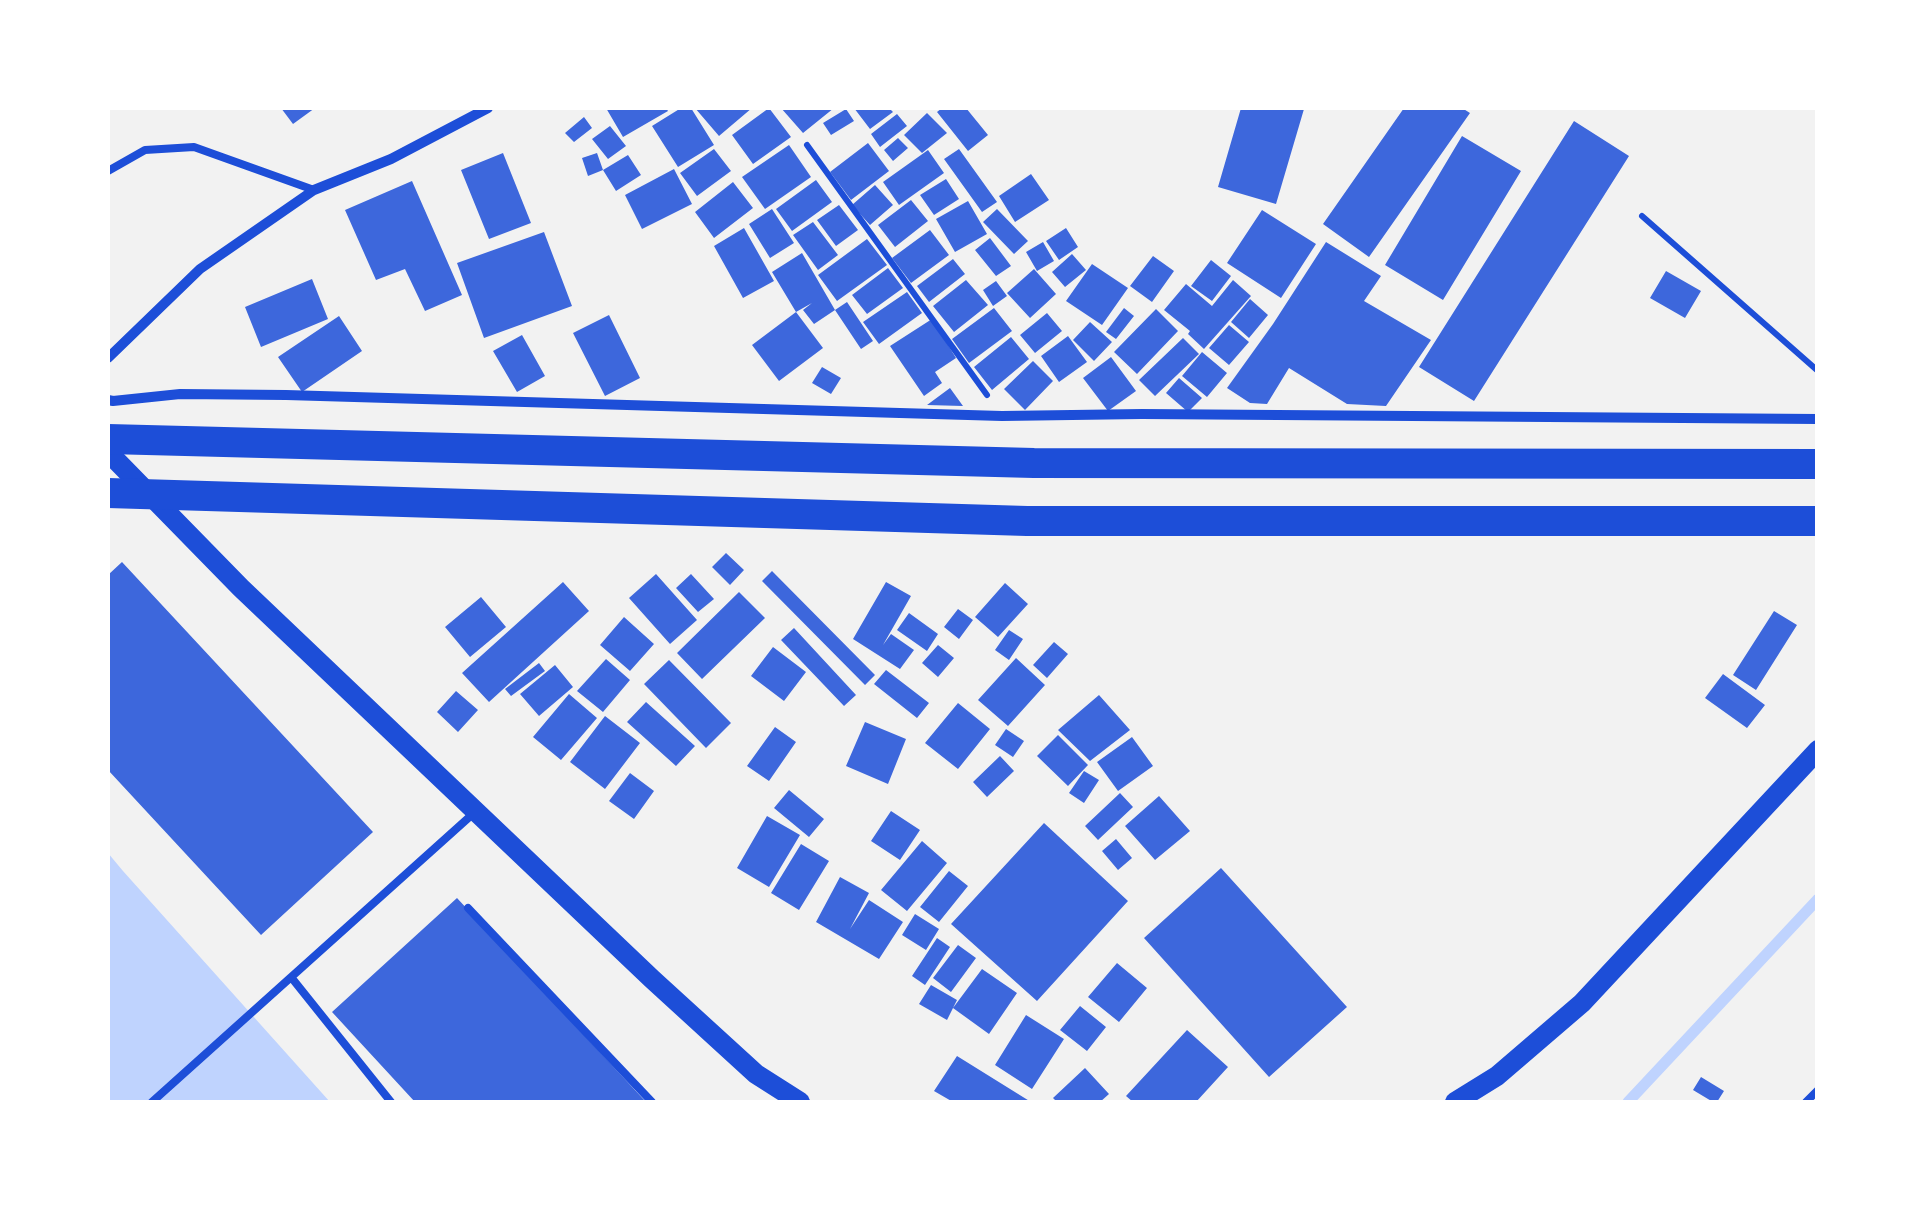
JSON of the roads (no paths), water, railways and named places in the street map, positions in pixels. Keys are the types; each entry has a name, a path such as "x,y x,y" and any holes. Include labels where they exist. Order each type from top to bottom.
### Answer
{"highway":[{"path":"108,438 1034,463 1818,464"},
{"path":"108,492 1026,520 1818,521"}],"main road":[{"path":"108,452 241,588 776,1096 800,1102"},
{"path":"1455,1102 1497,1076 1582,1004 1818,750"}],"street":[{"path":"108,358 200,269 314,190 391,159 488,108"},
{"path":"108,400 180,394 286,395 1002,416 1818,419"}],"lane":[{"path":"108,171 145,150 194,147 314,190"},
{"path":"152,1102 475,812"},
{"path":"468,908 652,1102"},
{"path":"291,977 392,1102"},
{"path":"1806,1102 1816,1093"}],"water":[{"path":"108,853 123,871 330,1102 108,1102"}],"waterway":[{"path":"1628,1102 1818,899"}]}
